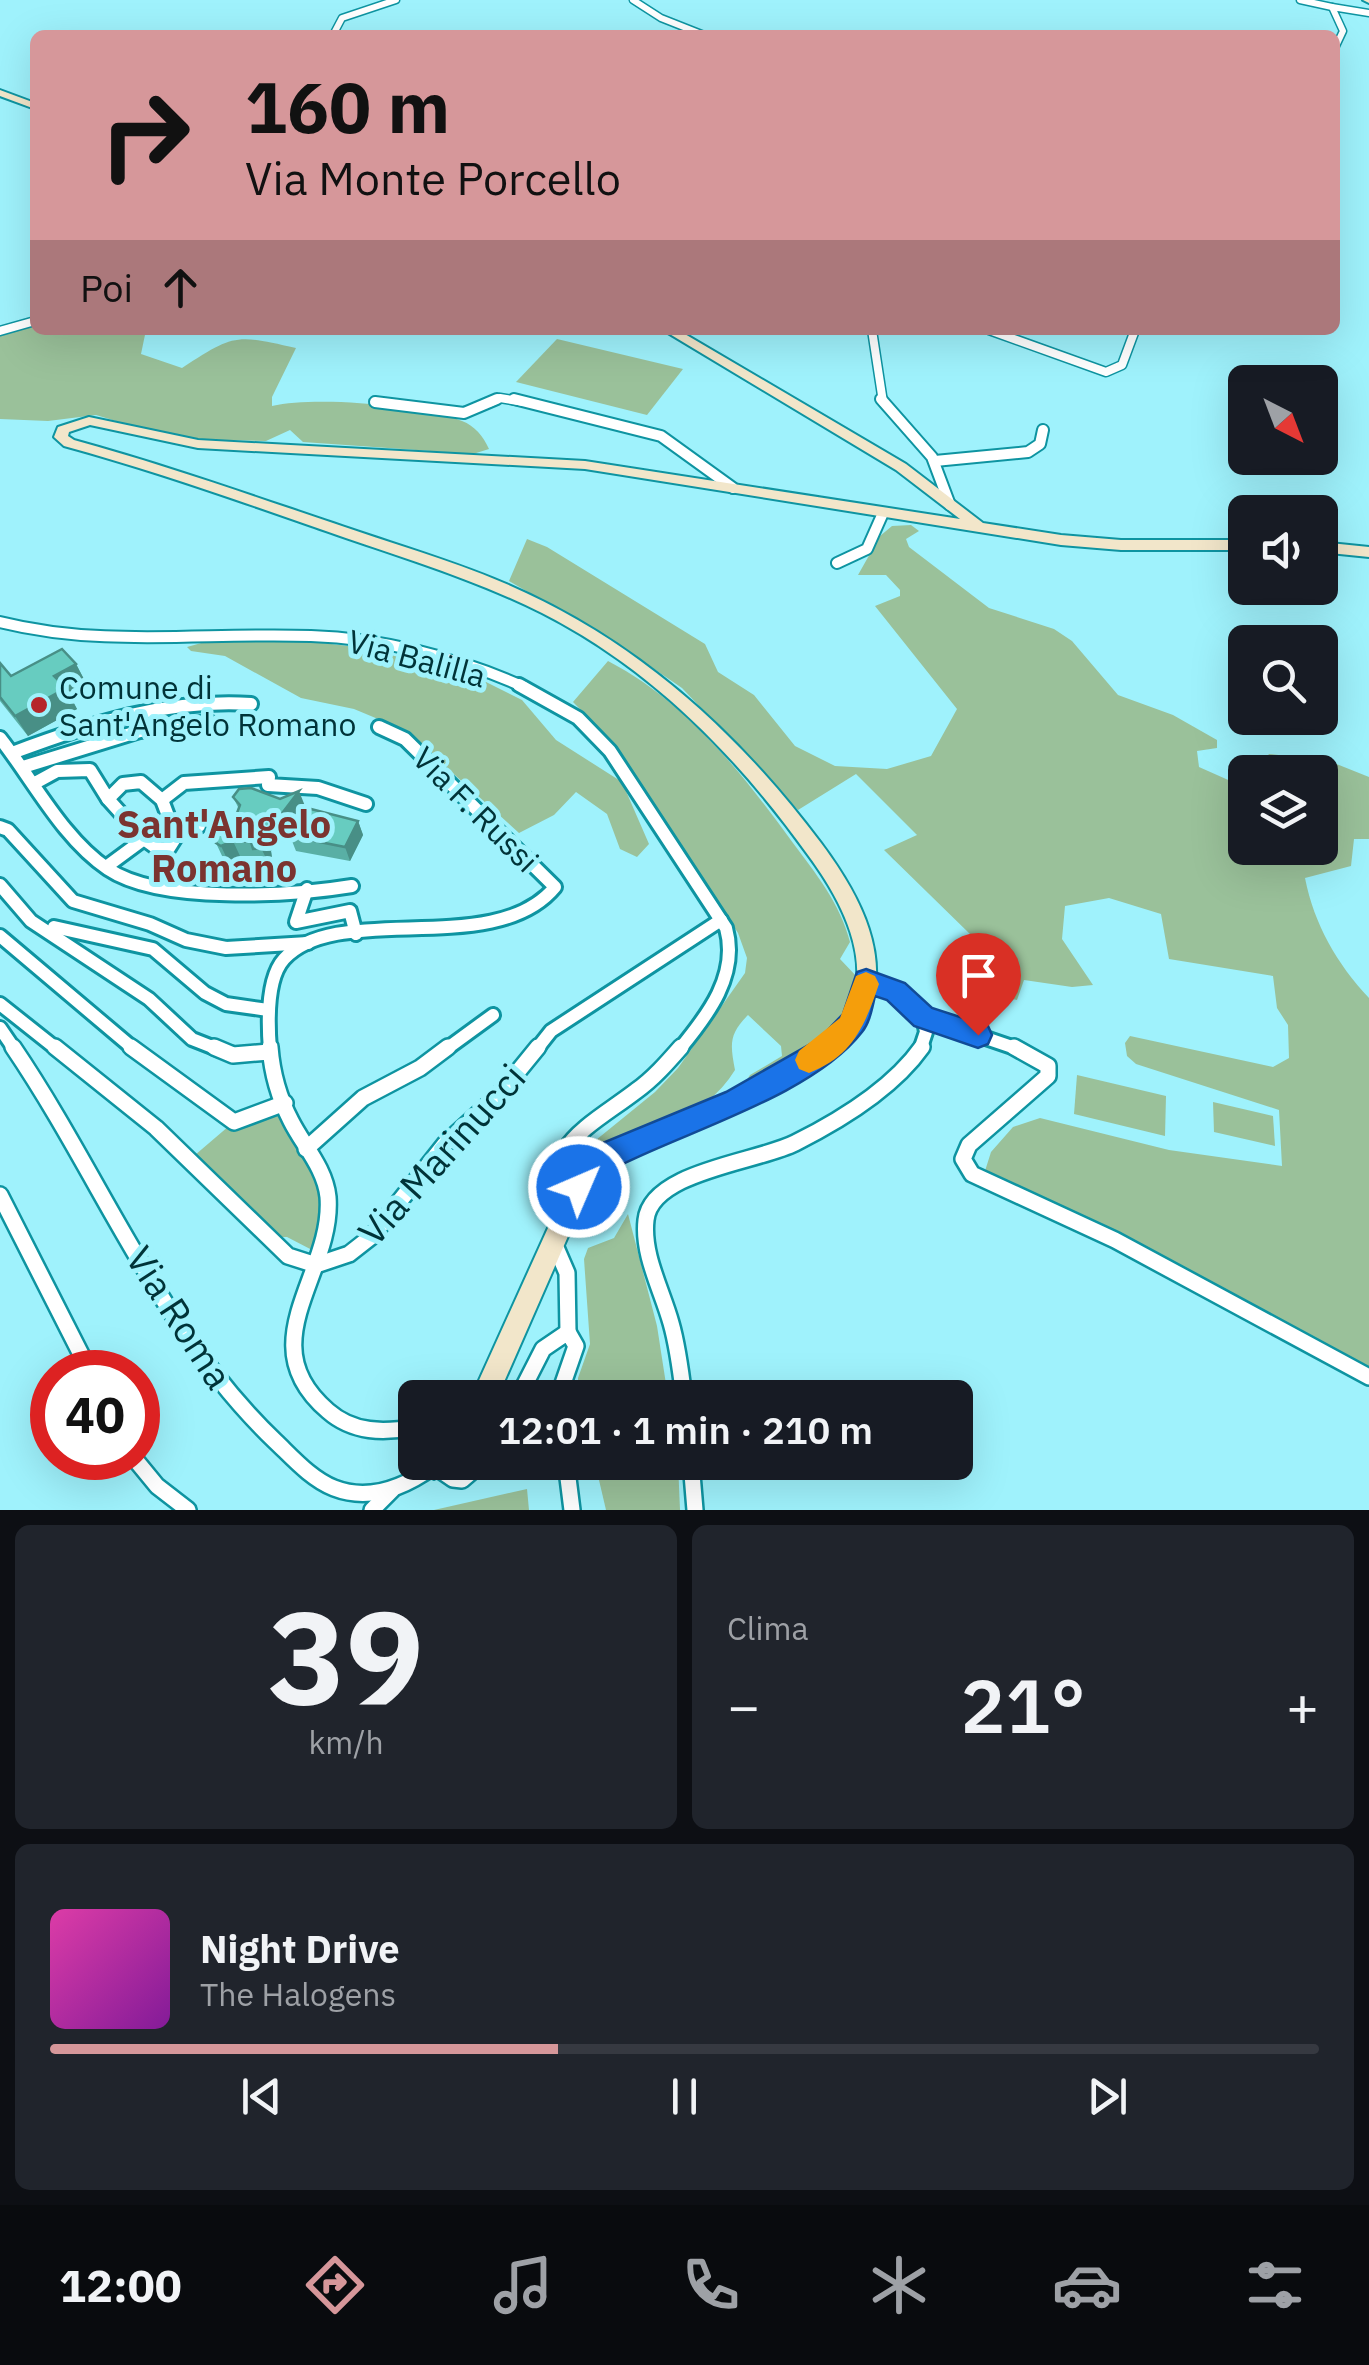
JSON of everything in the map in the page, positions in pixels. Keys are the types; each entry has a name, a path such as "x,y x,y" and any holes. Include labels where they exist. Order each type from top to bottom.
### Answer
{"street":[{"path":"336,30 342,18 396,0"},
{"path":"633,0 661,18 691,30"},
{"path":"1300,0 1369,13"},
{"path":"1332,7 1343,33 1340,39"},
{"path":"0,92 30,104"},
{"path":"0,331 30,322"},
{"path":"678,335 894,462 982,528"},
{"path":"873,335 880,398 935,461 951,520 934,522"},
{"path":"1006,335 1052,349 1102,372 1122,365 1132,335"},
{"path":"376,402 464,413 500,398 512,399 643,430 673,442 733,488"},
{"path":"492,1380 583,1180 605,1158 751,1094 838,1041 857,1016 866,981 863,944 855,917 839,884 808,838 702,714 638,664 551,612 490,583 165,468 69,443 60,435 72,424 90,421 198,444 524,460 1093,543 1228,545"},
{"path":"935,461 1028,452 1042,442 1043,430"},
{"path":"910,518 949,504"},
{"path":"910,518 949,504"},
{"path":"837,563 867,549 882,513"},
{"path":"1338,548 1369,552"},
{"name":"Via Balilla","path":"0,622 40,632 108,639 304,634 356,638 434,659 543,696 577,717 599,740 721,920"},
{"path":"12,754 158,705 206,700 252,704"},
{"path":"23,767 132,733 209,722"},
{"name":"Via F. Russi","path":"0,827 8,830 73,901 150,924 186,940 226,948 312,944 356,934 431,931 498,919 546,900 555,887 405,739 379,727"},
{"path":"0,738 106,867 127,879 182,890 352,886"},
{"path":"35,783 57,770 90,770 108,798 144,839 158,849 169,848 176,837 162,800 141,782 123,784 108,798"},
{"path":"162,800 184,783 269,777 268,785 318,788 366,804"},
{"path":"172,827 199,826"},
{"path":"106,867 144,839"},
{"path":"0,885 31,921 149,999 192,1039 233,1055 269,1052"},
{"path":"308,889 296,922 350,910 356,934"},
{"path":"565,1218 554,1188 560,1157 582,1134 654,1076 717,996 732,955 721,920"},
{"name":"Via Marinucci","path":"316,1265 349,1254 372,1236 444,1144 498,1096 551,1031 721,920"},
{"path":"31,921 153,949 205,993 226,1004 268,1010"},
{"path":"0,936 106,1028 234,1122 285,1103"},
{"path":"312,944 282,960 268,1010 269,1052 285,1103 328,1196 316,1265 290,1329 293,1357 327,1414 348,1426 398,1430"},
{"path":"866,981 896,991 924,1017 1030,1052 1048,1066 1045,1080 969,1145 963,1158 972,1174 1116,1240 1369,1378"},
{"path":"0,1004 156,1128 288,1256 316,1265"},
{"path":"306,1149 362,1098 420,1068 493,1015"},
{"path":"681,1380 672,1324 647,1239 646,1212 651,1202 674,1186 780,1150 820,1130 912,1062 926,1037 924,1017"},
{"name":"Via Roma","path":"1,1031 40,1086 214,1377 270,1439 326,1484 356,1493 392,1490"},
{"path":"0,1196 79,1350"},
{"path":"554,1243 568,1273 568,1332 576,1346 564,1380"},
{"path":"527,1380 554,1337 568,1332"},
{"path":"153,1480 188,1510"},
{"path":"372,1510 409,1480"},
{"path":"568,1480 572,1510"},
{"path":"693,1480 695,1510"}],"green space":[{"path":"30,325 30,335 145,335 141,354 182,368 236,340 260,340 296,348 272,397 272,406 340,402 420,410 467,423 489,449 473,454 303,442 290,430 266,441 175,439 96,415 48,421 0,419 0,334"},
{"path":"557,339 683,369 647,415 516,382"},
{"path":"911,525 919,531 906,539 909,547 989,608 1054,629 1072,641 1118,695 1173,715 1217,740 1217,748 1197,751 1199,767 1228,780 1228,865 1338,865 1338,765 1369,777 1369,839 1354,839 1351,866 1305,878 1328,942 1369,998 1369,1368 1117,1231 985,1171 991,1152 1013,1127 1040,1118 1169,1150 1282,1166 1279,1110 1136,1064 1127,1056 1125,1043 1130,1036 1273,1067 1289,1058 1288,1025 1277,1008 1273,976 1169,959 1161,914 1109,898 1065,906 1062,939 1093,985 1072,987 1024,980 1017,1000 984,993 972,936 884,850 917,835 856,774 798,810 682,688 619,645 509,581 527,539 547,547 705,644 718,672 754,695 795,746 835,766 887,769 931,756 957,709 875,606 900,596 900,590 886,575 858,575 880,536 892,526"},
{"path":"212,640 305,641 366,648 484,681 522,700 556,740 622,782 649,844 637,857 620,849 607,814 576,792 554,815 519,833 436,758 378,719 354,709 301,698 225,656 187,647"},
{"path":"608,661 663,697 711,741 810,866 846,928 850,942 840,959 858,978 858,998 846,1026 736,1097 750,1075 782,1056 781,1046 748,1015 732,1040 735,1070 706,1102 667,1127 584,1165 580,1153 655,1092 678,1068 745,973 747,958 738,933 617,747 573,702"},
{"path":"1077,1075 1166,1096 1165,1136 1074,1114"},
{"path":"1213,1102 1273,1116 1275,1146 1214,1132"},
{"path":"282,1108 324,1198 314,1251 287,1237 276,1237 195,1155 229,1126"},
{"path":"628,1214 657,1326 665,1380 578,1380 590,1344 584,1259 588,1248 614,1238"},
{"path":"599,1480 679,1480 680,1510 606,1510"},
{"path":"527,1489 529,1510 434,1510"}],"building":[{"path":"62,649 76,664 54,676 66,688 15,716 0,697 0,663 11,676"},
{"path":"251,788 280,799 299,791 264,837 266,843 261,848 253,849 251,842 233,841 221,846 216,843 219,834 230,832 240,805 233,797 239,789"},
{"path":"307,808 358,821 345,847 290,836"}],"slow traffic":[{"path":"809,1060 838,1041 851,1026 860,1010 866,984"}],"place":[{"name":"Comune di Sant'Angelo Romano","path":"39,705"}],"district":[{"name":"Sant'Angelo Romano","path":"224,844"}],"route":[{"path":"579,1187 610,1154 736,1102 829,1048 854,1021 866,981 896,991 924,1017 978,1035"}]}
